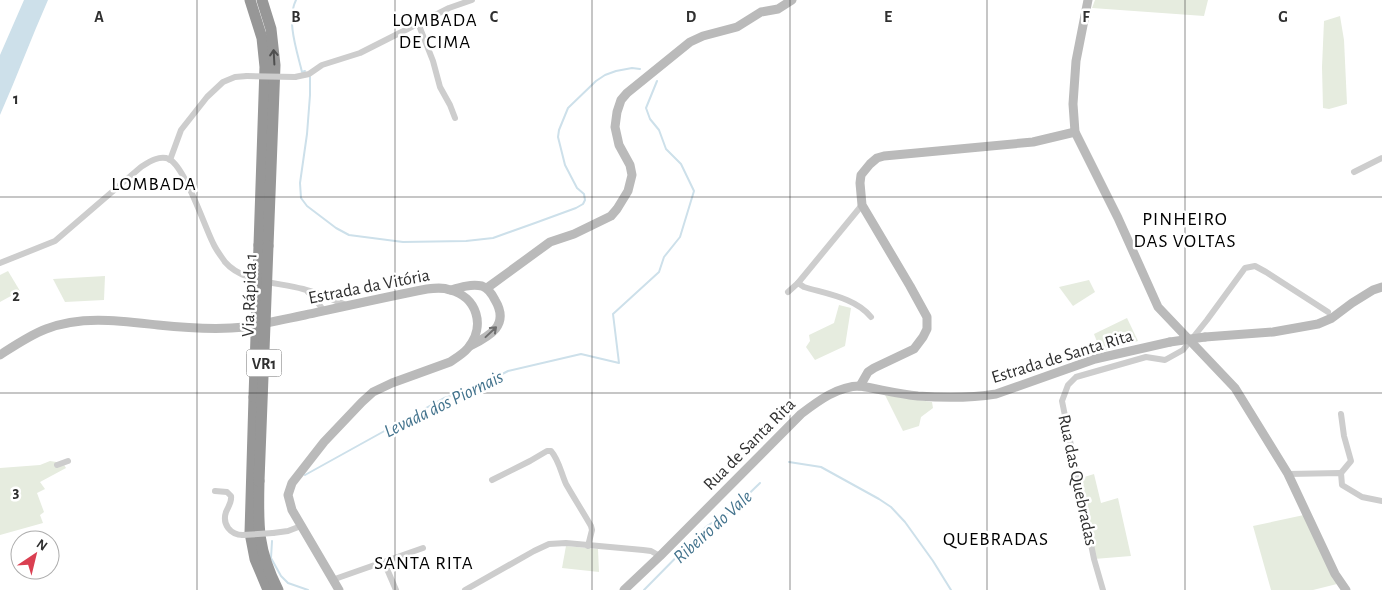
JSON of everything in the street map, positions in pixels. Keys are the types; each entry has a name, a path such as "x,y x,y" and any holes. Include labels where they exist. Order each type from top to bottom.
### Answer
{"highway":[{"name":"Via Rápida 1","path":"250,0 262,18"},
{"name":"Via Rápida 1","path":"262,0 262,38 265,66 264,245 255,481 262,567 268,590"},
{"name":"Via Rápida 1","path":"262,567 278,590"},
{"path":"262,567 263,590"},
{"path":"262,567 285,590"}],"street":[{"path":"170,160 181,130 207,97 223,82 235,76 295,77 309,74 322,65 360,52 450,8 472,0"},
{"path":"487,288 550,242 574,234 611,216 617,209 628,191 632,176 630,165 619,146 615,127 621,100 627,93 690,42 703,36 738,27 761,12 778,9 792,0"},
{"path":"1088,0 1076,61 1073,104 1075,132 1126,234 1158,307 1235,388 1288,474 1335,574 1346,590"},
{"path":"418,23 428,47 440,87 456,118"},
{"path":"860,386 868,372 874,368 914,350 927,329 926,317 910,286 862,205 860,183 861,175 865,170 877,158 884,156 1033,142 1075,132"},
{"path":"0,263 56,241 140,167 153,159 163,158 170,160 183,175 214,245 227,264 244,277 303,289 347,306"},
{"path":"1354,172 1382,158"},
{"path":"788,292 798,283 862,205"},
{"name":"Rua das Quebradas","path":"1103,590 1094,559 1062,401 1063,394 1068,385 1076,377 1146,357 1165,360 1183,350 1245,268 1254,266 1266,272 1328,312"},
{"path":"798,283 804,287 853,302 866,310 871,317"},
{"path":"339,590 292,510 289,502 289,489 295,477 324,442 373,392 450,362 470,346 492,333 499,325 501,312 496,300 487,288 470,285 451,290"},
{"path":"470,346 478,328 478,320 476,312 469,301 477,286"},
{"name":"Estrada de Santa Rita","path":"860,386 916,396 945,397 996,394 1095,359 1170,342 1205,337 1273,332 1318,324 1332,318 1373,290 1382,287"},
{"name":"Estrada da Vitória","path":"0,355 46,329 74,322 125,321 160,326 246,327 427,289 442,288 462,294 469,301"},
{"path":"303,289 312,295 324,311"},
{"path":"306,315 315,300"},
{"name":"Rua de Santa Rita","path":"624,590 801,414 816,402 836,392 851,386 860,386"},
{"path":"1341,414 1344,436 1351,461 1341,473 1342,486 1362,497 1382,501"},
{"path":"492,480 547,451 551,451 571,493 592,526 588,546"},
{"path":"56,465 68,461"},
{"path":"1288,474 1341,473"},
{"path":"215,491 227,492 231,496 232,501 225,515 226,523 234,534 272,533 288,531 301,526"},
{"path":"465,590 534,550 549,544 566,543 643,550 651,551 660,556"},
{"path":"332,580 423,548"},
{"path":"384,562 396,590"}],"shaded area":[{"path":"1095,0 1208,0 1204,16 1092,8"},
{"path":"1340,16 1344,40 1347,104 1329,109 1323,108 1324,21"},
{"path":"8,271 20,291 0,302 0,275"},
{"path":"105,276 104,300 65,302 53,279"},
{"path":"1089,280 1095,292 1073,306 1059,287"},
{"path":"839,305 851,308 845,346 815,360 806,347 810,341 809,335 834,323"},
{"path":"1127,318 1138,341 1101,352 1094,334"},
{"path":"885,395 932,402 933,408 921,417 919,426 903,431"},
{"path":"50,461 63,463 66,468 40,482 45,489 37,493 44,512 40,515 43,523 18,530 10,530 10,532 0,535 0,468 40,465"},
{"path":"1094,474 1101,503 1118,498 1131,556 1094,559 1078,479"},
{"path":"1304,515 1337,584 1313,590 1271,590 1253,526"},
{"path":"566,546 598,549 599,572 562,568"}],"water":[{"path":"24,0 48,0 0,115 0,55"}],"waterway":[{"name":"Levada dos Piornais","path":"296,0 292,17 293,36 302,72 305,71"},
{"name":"Levada dos Piornais","path":"310,77 307,134 300,183 301,198 307,206 336,228 349,235 403,242 466,241 493,238 583,204 585,200 584,194 577,188 565,165 558,137 568,108 596,81 605,75 632,68 640,69"},
{"name":"Levada dos Piornais","path":"305,475 444,398 472,390 508,371 581,354 619,363 613,314 659,272 664,257 680,237 694,191 681,164 666,149 659,130 650,119 646,108 657,81"},
{"name":"Ribeiro do Vale","path":"789,462 821,467 891,507 905,522 951,590"},
{"name":"Ribeiro do Vale","path":"644,590 707,526 731,511 760,483"},
{"name":"Levada dos Piornais","path":"272,541 271,558 281,576 288,583 308,590"}],"district":[{"name":"LOMBADA DE CIMA","path":"435,30"},
{"name":"LOMBADA","path":"154,183"},
{"name":"PINHEIRO DAS VOLTAS","path":"1185,229"},
{"name":"QUEBRADAS","path":"996,538"},
{"name":"SANTA RITA","path":"424,562"}]}
